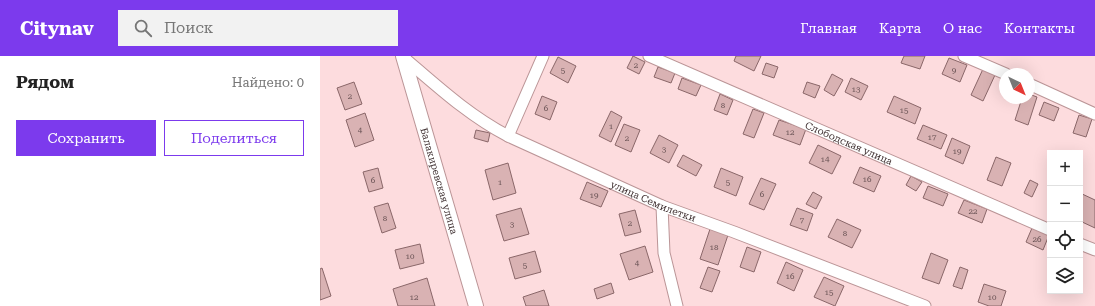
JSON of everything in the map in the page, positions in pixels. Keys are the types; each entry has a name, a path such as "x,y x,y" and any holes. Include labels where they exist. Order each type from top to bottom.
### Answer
{"street":[{"name":"улица Семилетки","path":"403,56 449,96 484,123 508,136 662,206 741,234 925,306"},
{"name":"Балакиревская улица","path":"403,56 476,306"},
{"path":"508,136 543,56"},
{"name":"Слободская улица","path":"649,56 1047,229"},
{"path":"964,56 999,71"},
{"path":"1035,87 1095,114"},
{"path":"662,206 664,253 677,306"},
{"path":"1083,245 1095,250"}],"building":[{"path":"633,56 645,62 639,74 627,68"},
{"path":"736,56 761,56 754,71 734,61"},
{"path":"904,56 925,56 920,69 901,63"},
{"path":"558,57 576,66 568,83 550,73"},
{"path":"949,58 967,65 960,82 942,74"},
{"path":"766,63 778,67 774,78 762,74"},
{"path":"658,67 675,73 671,83 654,77"},
{"path":"983,69 995,75 983,101 971,95"},
{"path":"832,74 843,80 834,96 824,90"},
{"path":"682,78 701,85 696,96 678,89"},
{"path":"851,78 868,86 861,100 845,92"},
{"path":"354,82 362,104 345,110 337,88"},
{"path":"807,82 820,86 815,98 803,93"},
{"path":"720,94 733,100 727,115 714,110"},
{"path":"542,96 557,102 550,120 535,114"},
{"path":"894,96 921,108 915,124 887,112"},
{"path":"1044,102 1059,108 1054,121 1039,115"},
{"path":"1020,104 1035,104 1028,125 1015,120"},
{"path":"753,109 764,113 754,138 743,134"},
{"path":"611,111 622,117 611,142 599,136"},
{"path":"365,113 374,140 355,147 346,120"},
{"path":"1079,115 1092,119 1086,137 1073,133"},
{"path":"779,120 806,129 800,145 773,135"},
{"path":"624,124 640,130 631,152 615,145"},
{"path":"923,125 947,135 941,149 917,139"},
{"path":"476,130 490,133 488,142 474,138"},
{"path":"659,135 678,145 669,163 650,153"},
{"path":"952,138 970,146 963,164 945,156"},
{"path":"818,145 841,156 832,174 809,163"},
{"path":"683,155 702,165 696,176 677,166"},
{"path":"996,157 1011,163 1002,186 987,180"},
{"path":"508,163 516,193 493,200 485,170"},
{"path":"860,167 881,176 874,192 853,183"},
{"path":"378,168 383,188 369,192 363,172"},
{"path":"721,168 743,177 736,196 714,187"},
{"path":"911,176 922,182 916,191 906,185"},
{"path":"761,178 776,184 764,210 749,204"},
{"path":"1030,180 1038,184 1032,197 1024,193"},
{"path":"587,182 608,191 601,207 580,199"},
{"path":"928,186 948,194 943,206 923,198"},
{"path":"813,192 822,197 816,209 806,204"},
{"path":"1083,194 1095,200 1095,228 1083,222"},
{"path":"964,200 987,209 982,223 958,213"},
{"path":"388,203 396,228 382,233 374,207"},
{"path":"521,208 529,234 504,241 496,215"},
{"path":"797,208 813,214 807,231 790,225"},
{"path":"635,210 641,232 625,236 619,214"},
{"path":"837,219 861,230 852,248 828,237"},
{"path":"1032,228 1047,234 1047,240 1043,250 1026,242"},
{"path":"710,229 728,235 718,265 700,259"},
{"path":"420,244 424,263 400,269 395,250"},
{"path":"645,246 653,272 629,280 620,254"},
{"path":"747,247 761,252 754,272 740,267"},
{"path":"535,251 541,272 515,279 509,258"},
{"path":"931,253 948,260 939,284 922,278"},
{"path":"786,262 803,270 794,291 777,283"},
{"path":"708,267 720,271 712,292 700,288"},
{"path":"960,267 968,270 962,289 953,286"},
{"path":"322,268 331,296 320,300 320,269"},
{"path":"824,277 844,286 835,306 814,297"},
{"path":"427,278 435,306 398,306 393,289"},
{"path":"611,283 614,293 597,299 594,289"},
{"path":"984,284 1006,291 1001,306 989,306 978,302"},
{"path":"544,290 549,306 526,306 523,297"}]}
